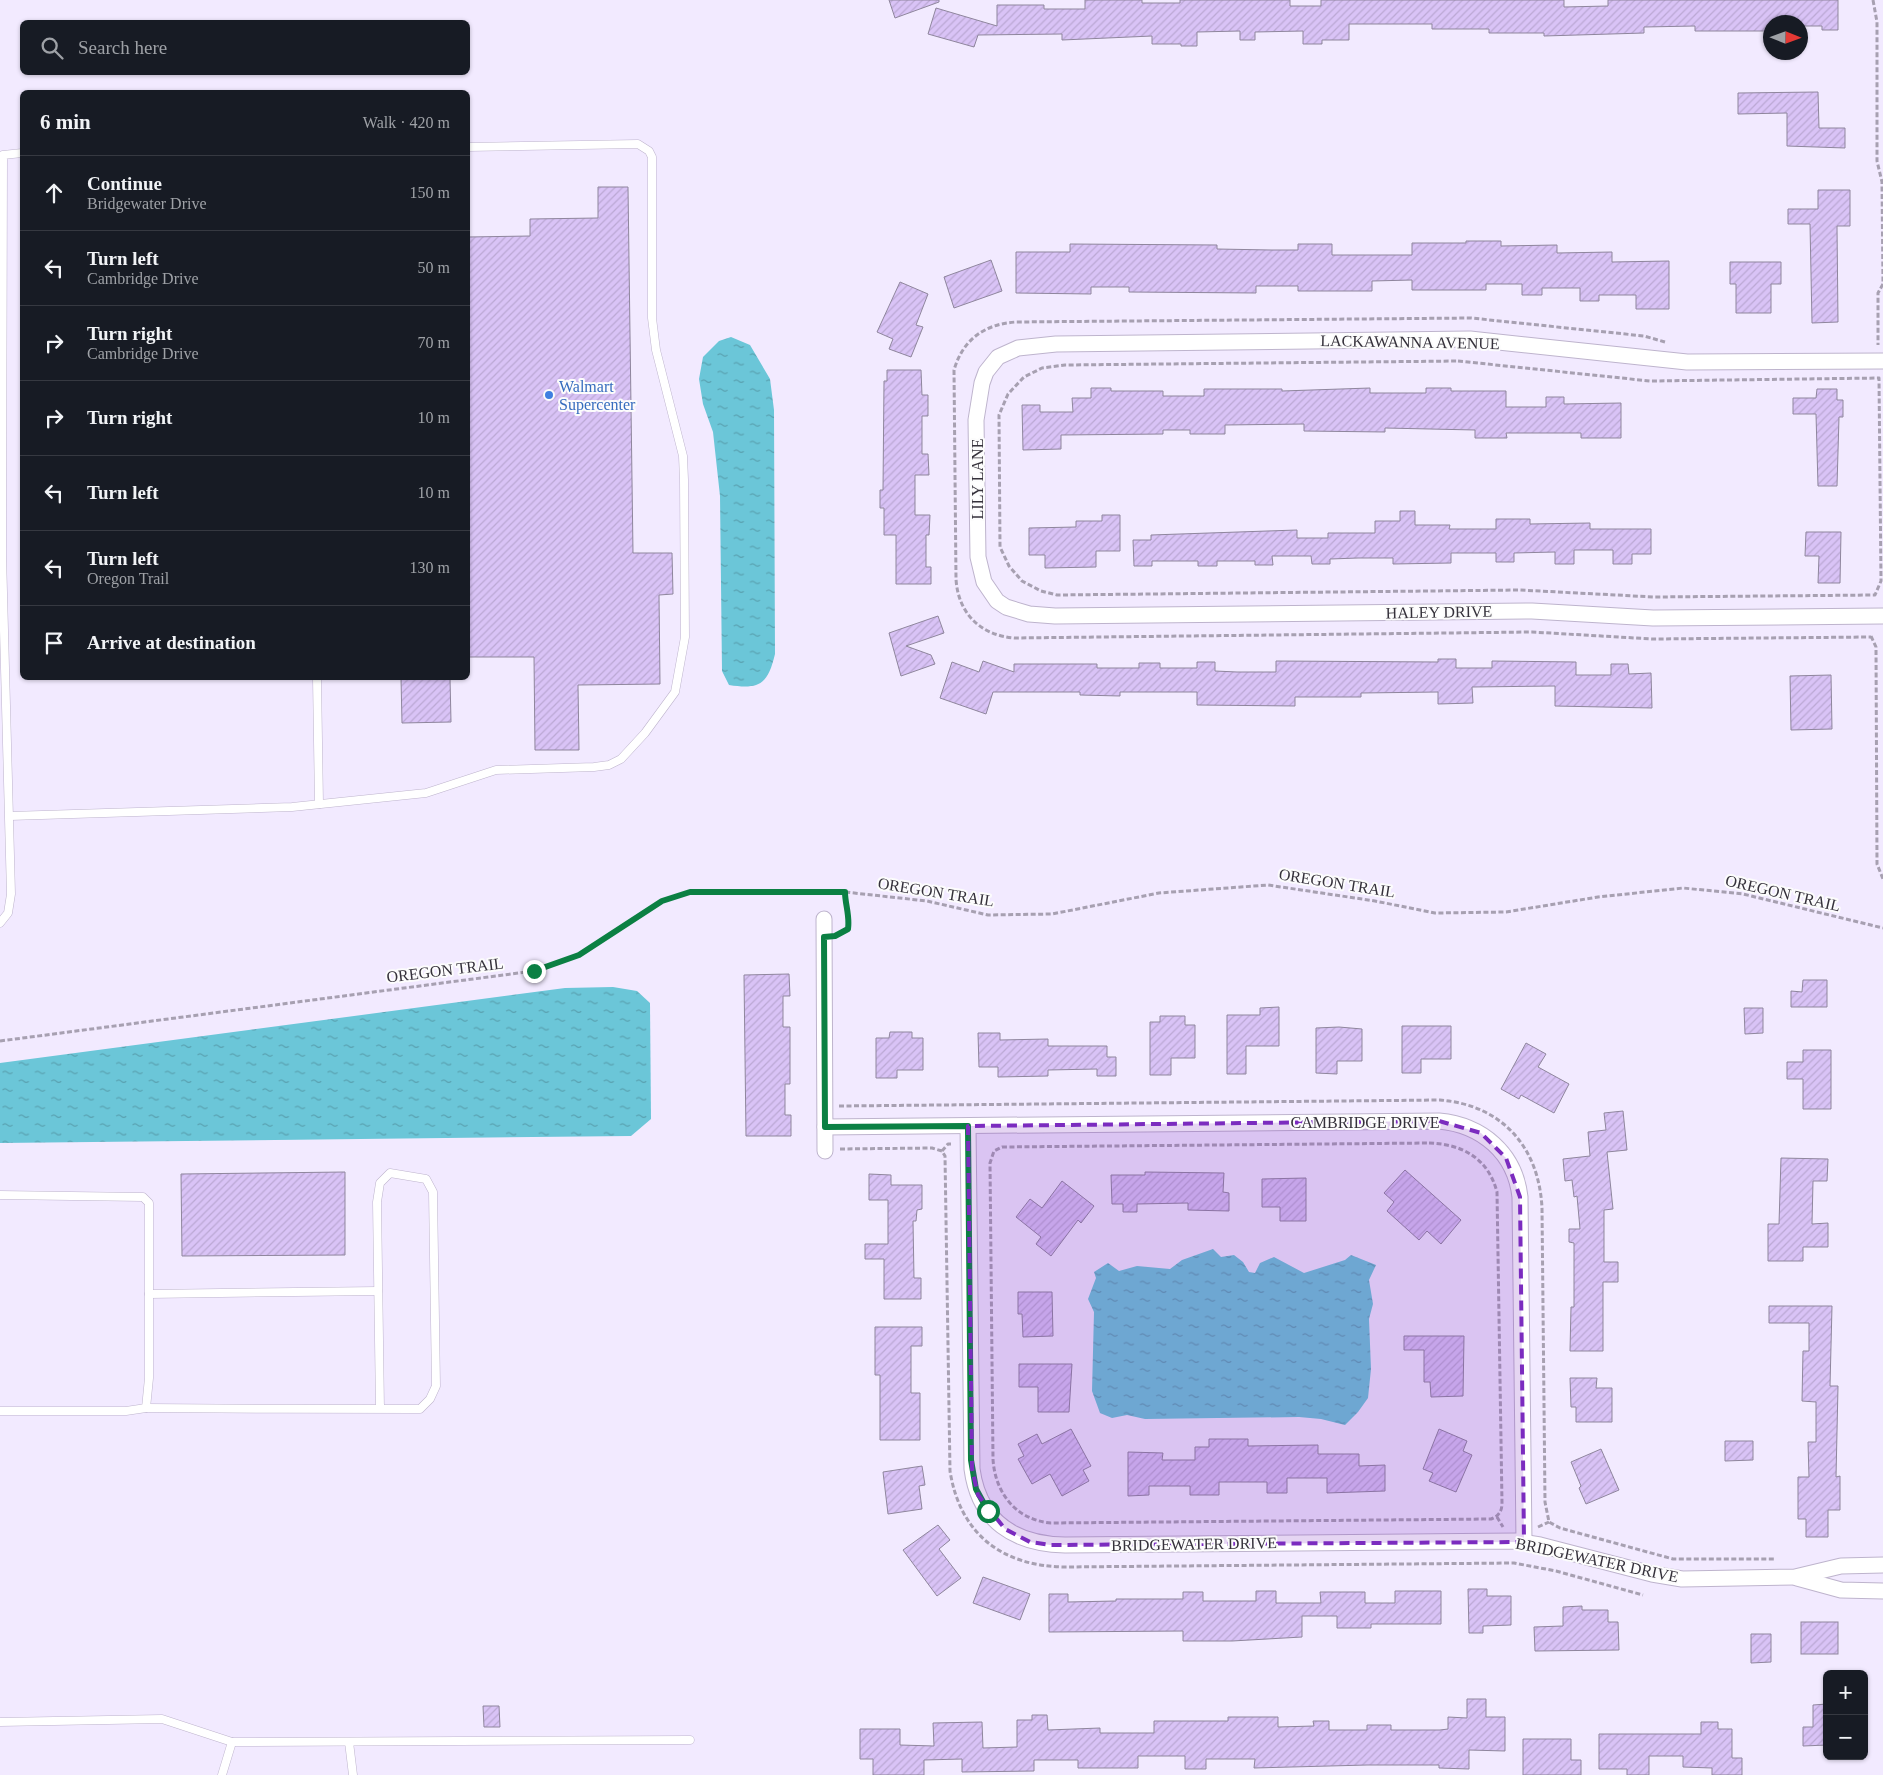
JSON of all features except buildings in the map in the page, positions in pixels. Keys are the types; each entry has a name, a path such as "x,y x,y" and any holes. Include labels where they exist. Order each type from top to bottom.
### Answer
{"street":[{"name":"LACKAWANNA AVENUE","path":"998,357 1018,348 1056,344 1458,339 1694,362 1881,361"},
{"name":"LILY LANE","path":"997,601 984,582 978,557 976,420 982,383 986,372 998,357"},
{"name":"HALEY DRIVE","path":"997,601 1017,612 1056,616 1520,611 1653,618 1877,616"},
{"path":"824,919 825,1127 829,1150"},
{"name":"CAMBRIDGE DRIVE","path":"825,1127 1439,1121 1463,1126 1487,1138 1500,1150 1511,1166 1520,1197 1524,1542"},
{"name":"BRIDGEWATER DRIVE","path":"968,1126 972,1469 978,1495 992,1517 1005,1529 1030,1542 1050,1545 1524,1542 1671,1578 1796,1577 1840,1566 1883,1565"},
{"name":"BRIDGEWATER DRIVE","path":"1796,1577 1841,1590 1883,1591"}],"lane":[{"path":"10,816 292,807 426,794 496,770 609,765 621,759 631,750 675,692 682,665 685,637 683,456 656,350 652,318 652,157 649,151 638,144 470,147"},
{"path":"0,923 8,913 11,894 10,816 4,743 1,555 3,155 20,153"},
{"path":"317,680 319,804"},
{"path":"0,1411 126,1411 146,1408 380,1409 420,1409 430,1399 436,1386 433,1192 426,1179 390,1173 380,1183 377,1202 380,1409"},
{"path":"0,1194 142,1197 149,1203 149,1378 146,1408"},
{"path":"149,1294 378,1290"},
{"path":"0,1722 162,1719 232,1742 690,1740"},
{"path":"222,1775 232,1742"},
{"path":"349,1742 353,1775"}],"path":[{"path":"1873,0 1877,22 1877,161 1882,182 1883,284 1878,293 1878,344 1881,361 1879,378 1881,582 1874,595 1654,597 1533,590 1049,593 1022,581 1009,566 1000,547 999,415 1008,394 1024,378 1042,368 1065,365 1458,361 1650,381 1879,378"},
{"path":"1668,343 1644,336 1471,318 1016,322 990,326 977,334 965,346 954,370 956,579 960,600 978,626 995,635 1014,638 1520,632 1653,639 1871,637"},
{"path":"1868,344 1878,344"},
{"path":"1870,595 1877,616 1871,637 1876,647 1877,864 1883,879"},
{"name":"OREGON TRAIL","path":"0,1042 534,971 579,955 662,901 690,892 845,892 927,901 988,915 1052,914 1159,893 1268,885 1375,901 1435,913 1506,912 1598,897 1683,888 1743,894 1883,928"},
{"path":"824,937 835,936 848,929 849,919 845,906 845,892"},
{"path":"833,1106 1440,1100 1460,1102 1480,1109 1492,1115 1516,1136 1530,1156 1540,1182 1542,1208 1545,1502 1549,1522 1560,1528 1674,1559 1779,1559"},
{"path":"1429,1143 1450,1144 1469,1152 1488,1170 1495,1184 1498,1199 1502,1503 1500,1514 1490,1519 1065,1524 1040,1522 1018,1512 1002,1494 993,1466 990,1164 994,1152 1002,1147 1429,1143"},
{"path":"829,1150 932,1148 942,1151 946,1156 952,1480 958,1504 966,1518 981,1537 1004,1554 1030,1564 1049,1567 1514,1563 1549,1570 1643,1595"}],"highlighted area":[{"path":"1439,1121 1481,1133 1506,1158 1520,1197 1524,1542 1050,1545 1030,1542 1005,1529 978,1495 972,1469 968,1126"}],"water":[{"path":"731,337 750,345 770,379 774,410 775,654 766,678 756,685 749,686 729,685 722,671 720,496 713,432 703,404 699,379 703,357 719,341"},
{"path":"613,987 637,991 650,1003 651,1119 631,1136 0,1143 0,1063 565,988"},
{"path":"1213,1249 1221,1257 1234,1255 1243,1262 1249,1272 1255,1273 1260,1263 1274,1257 1304,1273 1345,1260 1351,1255 1376,1265 1369,1280 1373,1304 1369,1319 1371,1369 1368,1398 1345,1425 1321,1419 1299,1417 1145,1419 1127,1415 1112,1418 1100,1413 1092,1391 1094,1312 1088,1299 1096,1278 1094,1272 1108,1263 1119,1271 1137,1266 1170,1269 1182,1260"}],"place":[{"name":"Walmart Supercenter","path":"549,395"}],"route":[{"path":"534,971 579,955 662,901 690,892 845,892 845,906 849,919 848,929 835,936 824,937 825,1127 968,1126 971,1460 978,1495 988,1511"}]}
